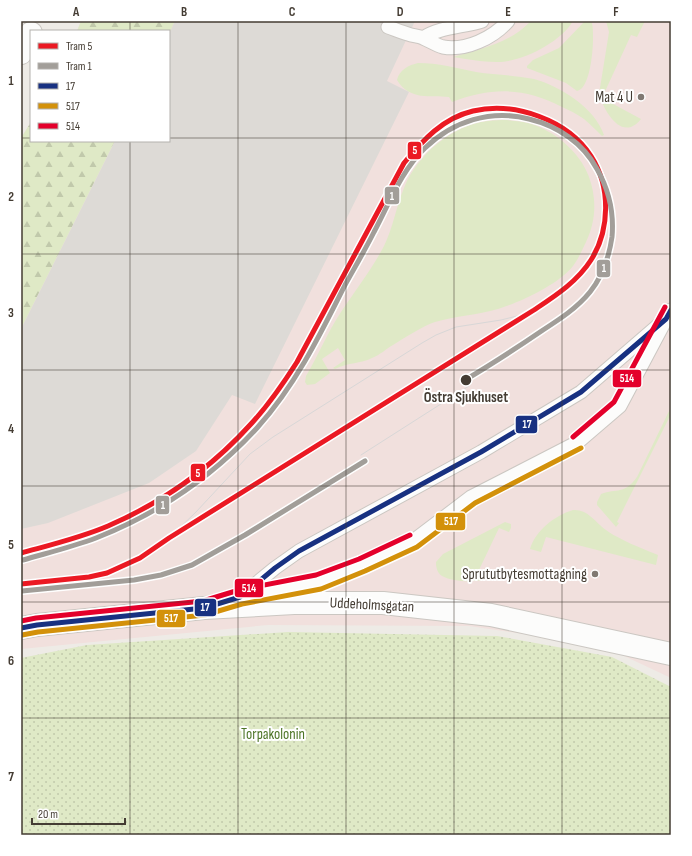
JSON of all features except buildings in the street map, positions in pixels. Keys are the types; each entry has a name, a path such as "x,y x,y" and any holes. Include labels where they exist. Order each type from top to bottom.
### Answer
{"street":[{"path":"32,30 37,21"},
{"path":"21,53 30,34"},
{"name":"Uddeholmsgatan","path":"21,628 204,608 294,603 383,603 491,615 671,654"}],"lane":[{"path":"423,38 438,30 482,21"},
{"path":"388,27 423,38 438,45 455,48 489,37 500,30 508,21"},
{"path":"240,597 298,551 481,452 581,392 669,314"},
{"path":"204,608 240,597 318,582 369,562 413,541 471,497 578,442 620,406 669,314"}],"shaded area":[{"name":"Östra Sjukhuset","path":"81,21 671,21 671,678 620,654 573,641 469,626 268,625 21,649 21,138 30,124 30,142 170,142 170,30 77,30"},
{"path":"175,21 415,21 387,81 409,92 255,404 232,395 196,451 149,483 48,523 21,529 21,329 114,142 170,142 170,32"}],"green space":[{"path":"81,21 175,21 170,32 170,30 77,30"},
{"path":"531,21 573,21 567,29 550,43 539,50 517,59 491,62 453,57 484,48 504,40 523,29"},
{"path":"585,21 592,23 593,50 589,72 582,88 577,91 566,83 527,68 533,60 559,48"},
{"path":"606,21 645,21 637,37 631,35 602,98 641,119 634,126 627,128 615,122 609,116 599,94 609,32"},
{"path":"418,63 534,79 544,82 565,93 585,107 593,116 604,135 602,136 579,115 548,100 521,93 508,91 494,92 467,97 452,102 449,97 421,96 414,94 402,87 397,80 400,73 405,68"},
{"path":"495,120 528,123 547,131 565,143 573,151 585,168 592,185 594,210 592,226 586,242 573,266 567,273 539,292 498,309 435,322 414,332 368,360 345,365 335,369 333,368 345,360 338,348 322,359 330,373 315,384 307,385 305,382 306,376 331,328 384,246 404,188 418,164 427,153 449,135 475,124"},
{"path":"30,124 30,142 114,142 21,329 21,138"},
{"path":"671,407 671,414 617,522 619,523 616,527 597,505 597,502 601,494 624,489 637,477"},
{"path":"573,510 578,510 587,514 617,537 658,555 656,565 546,537 541,552 530,549 541,530 559,516"},
{"path":"505,522 511,524 509,532 499,528 478,572 488,577 484,580 463,581 446,578 439,573 436,562 443,554"},
{"name":"Torpakolonin","path":"288,632 497,636 612,657 671,687 671,835 21,835 21,658 87,645"}],"tram line":[{"name":"5","path":"21,553 87,534 128,517 147,507 184,483 202,470 235,441 269,403 297,362 404,163 426,138 443,124 462,114 473,111 489,109 522,111 539,116 569,132 581,143 591,156 598,168 605,195 605,222 602,235 591,260 579,275 558,294 169,538 140,558 107,573 89,577 21,584"},
{"name":"1","path":"23,560 69,547 119,528 183,492 222,462 240,446 271,412 306,360 371,239 402,177 425,148 448,131 460,124 473,120 501,116 515,116 529,119 550,126 569,137 585,151 597,169 605,185 610,202 612,237 609,252 598,280 580,303 556,322 465,380"},
{"path":"169,538 196,512 250,454 273,437 422,343 436,335 456,327 501,320 534,310"},
{"path":"361,455 469,386"},
{"name":"1","path":"22,591 134,580 161,575 192,565 245,535 365,461"}],"transit line":[{"name":"514","path":"573,437 614,402 665,307"},
{"name":"17","path":"21,628 37,625 204,608 240,597 275,568 299,551 481,452 581,392 666,319 671,310"},
{"name":"517","path":"22,635 38,632 205,615 242,604 321,589 417,547 475,503 581,448"},
{"name":"514","path":"21,621 36,618 203,601 239,590 316,575 359,559 410,535"}],"place":[{"name":"Mat 4 U","path":"641,97"},
{"name":"Östra Sjukhuset","path":"466,380"},
{"name":"Sprututbytesmottagning","path":"595,574"}]}
